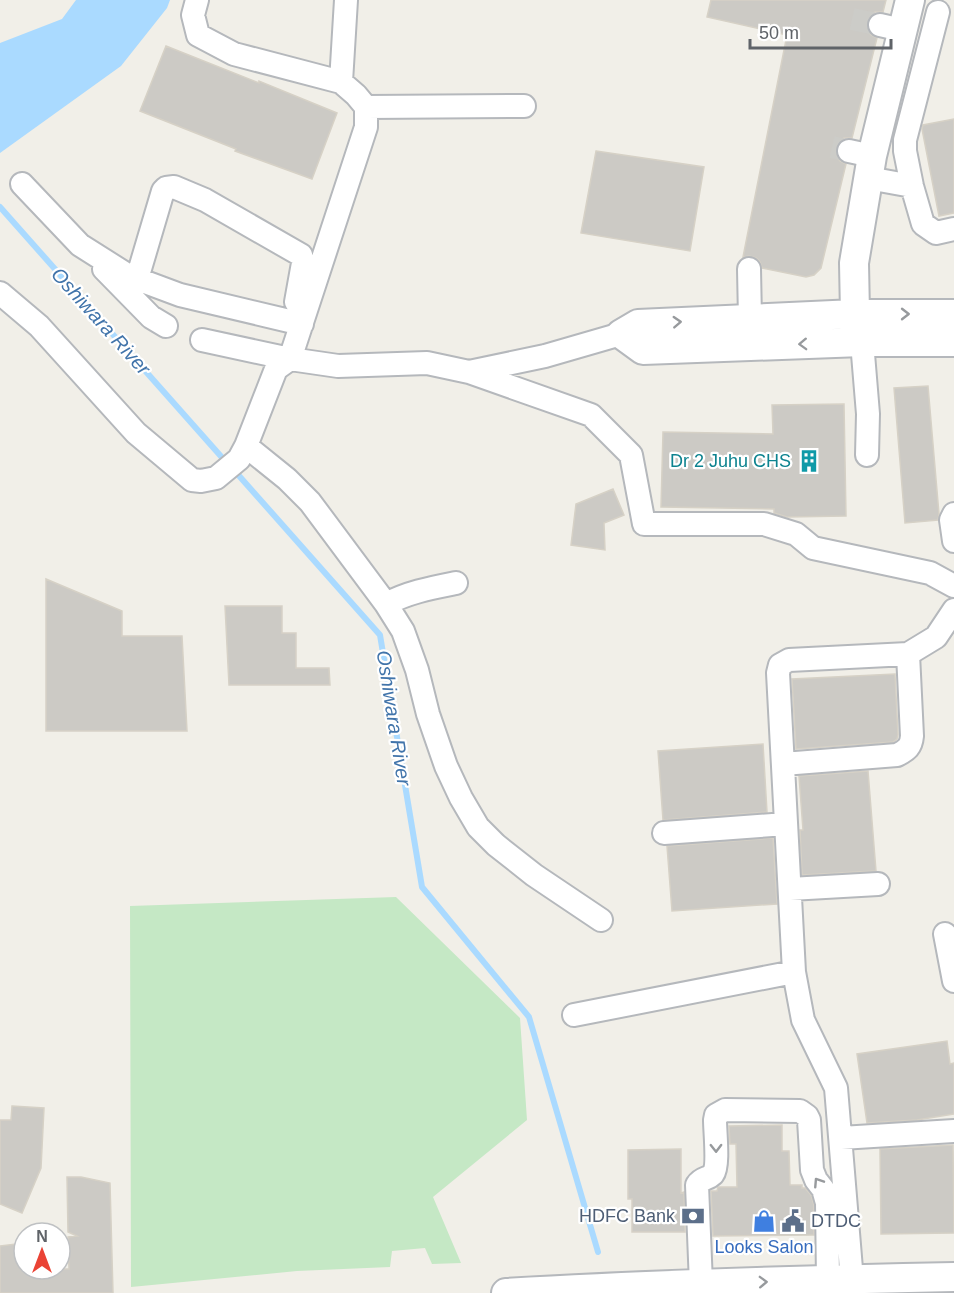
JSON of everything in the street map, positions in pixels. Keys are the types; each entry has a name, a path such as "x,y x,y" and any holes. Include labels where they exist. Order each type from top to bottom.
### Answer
{"street":[{"path":"197,0 193,15 198,35 234,54 341,82 366,107 366,128 297,323"},
{"path":"341,82 346,0"},
{"path":"867,456 868,414 862,342 855,314 854,263 863,162 900,15 946,12 905,140 905,150 923,224 936,233 954,229"},
{"path":"366,107 524,106"},
{"path":"863,162 912,186"},
{"path":"22,184 151,317 166,326"},
{"path":"0,293 39,326 144,440 192,480 216,478 243,452 276,369 290,359 297,323 303,259 301,255 205,200 174,187 163,191 137,279"},
{"path":"80,245 129,276 180,295 297,323"},
{"path":"749,269 750,319"},
{"path":"469,372 545,356 621,334 638,324 855,314 954,314"},
{"path":"621,334 643,350 862,342 954,342"},
{"path":"202,340 290,359 338,366 427,363 469,372 591,415 631,455 644,524 764,524 796,534 813,548 930,573 954,586"},
{"path":"243,452 287,479 310,502 404,631 446,766 478,827 496,845 534,875 602,920"},
{"path":"954,514 951,520 954,541"},
{"path":"386,604 398,597 456,583"},
{"path":"844,1284 841,1138 836,1088 803,1020 794,972 778,673 780,665 789,660 908,654 936,637 954,610"},
{"path":"783,764 897,755 906,751 911,744 912,735 908,654"},
{"path":"664,833 786,824"},
{"path":"790,889 878,884"},
{"path":"945,934 954,981"},
{"path":"574,1015 794,972"},
{"path":"701,1284 698,1185 702,1179 710,1176 716,1167 715,1120 716,1115 725,1110 800,1111 807,1116 812,1170 823,1189 827,1203 844,1284"},
{"path":"841,1138 954,1131"},
{"path":"506,1293 701,1284 844,1284 954,1277"}],"green space":[{"path":"396,897 520,1018 527,1120 433,1197 461,1263 432,1264 425,1248 392,1251 390,1267 297,1271 131,1287 130,906"}],"water":[{"path":"76,0 170,0 167,8 121,66 0,153 0,43 62,19"}],"building":[{"path":"711,0 886,0 883,12 875,12 867,21 867,30 877,38 852,138 844,138 836,148 836,156 846,164 821,268 814,275 806,277 762,268 756,258 743,257 787,35 707,17"},
{"path":"166,46 337,113 312,179 235,151 236,149 140,111"},
{"path":"954,119 954,213 939,216 922,129 923,125"},
{"path":"596,151 704,167 690,251 581,233"},
{"path":"928,386 938,520 905,523 894,388"},
{"path":"844,404 846,516 787,517 774,513 774,509 661,507 663,432 773,434 772,405"},
{"path":"613,489 624,515 604,523 605,550 571,545 576,504"},
{"path":"46,579 122,611 122,636 182,636 187,731 46,731"},
{"path":"225,606 282,606 282,633 296,633 296,668 329,668 330,685 229,685"},
{"path":"895,674 897,739 893,742 796,749 792,679"},
{"path":"763,744 767,812 663,820 658,751"},
{"path":"868,771 876,871 802,875 800,830 803,830 799,776"},
{"path":"773,838 777,904 672,911 667,846"},
{"path":"947,1041 950,1064 954,1063 954,1114 917,1120 867,1123 857,1054"},
{"path":"12,1106 44,1108 41,1168 22,1213 0,1204 0,1120 11,1120"},
{"path":"782,1125 782,1151 789,1151 790,1185 802,1185 802,1188 805,1188 811,1195 814,1205 814,1235 713,1236 711,1191 717,1191 718,1187 737,1187 736,1144 730,1144 729,1126"},
{"path":"953,1145 954,1233 881,1234 880,1149"},
{"path":"681,1149 681,1193 684,1192 685,1232 632,1232 632,1199 628,1199 628,1150"},
{"path":"67,1177 81,1177 110,1183 113,1293 0,1293 0,1246 12,1244 12,1281 72,1281 72,1237 77,1236 72,1234 72,1221 68,1221"}],"waterway":[{"name":"Oshiwara River","path":"0,207 226,462"},
{"name":"Oshiwara River","path":"233,469 380,635 422,887 529,1017 598,1252"}],"tunnel":[{"path":"852,19 880,25"},
{"path":"832,147 849,151"}],"place":[{"name":"Dr 2 Juhu CHS","path":"809,461"},
{"name":"HDFC Bank","path":"693,1216"},
{"name":"Looks Salon","path":"764,1221"},
{"name":"DTDC","path":"793,1221"}]}
